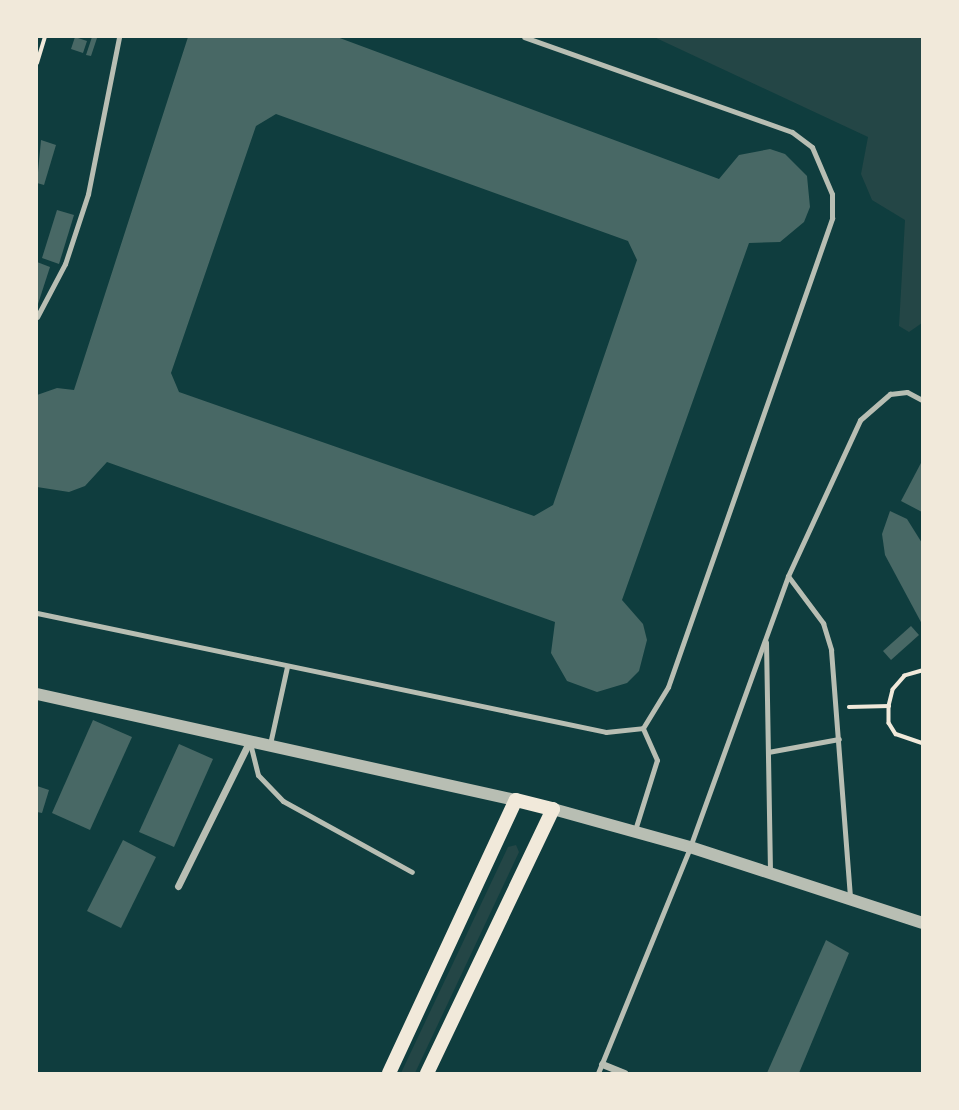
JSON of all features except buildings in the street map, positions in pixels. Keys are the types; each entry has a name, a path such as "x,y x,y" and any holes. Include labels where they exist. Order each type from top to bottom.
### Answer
{"main road":[{"path":"389,1073 516,800 553,809 427,1073"}],"street":[{"path":"37,694 516,800"},
{"path":"178,886 250,740"},
{"path":"553,809 690,847 922,923"},
{"path":"602,1064 624,1073"}],"lane":[{"path":"37,317 65,264 89,194 119,37"},
{"path":"523,37 792,132 812,147 832,194 832,218 668,687 643,728"},
{"path":"598,1073 690,847 788,576 866,410 890,394 907,392 922,400"},
{"path":"788,576 823,623 837,708 850,899"},
{"path":"37,614 606,732 643,728"},
{"path":"766,638 770,873"},
{"path":"270,744 287,667"},
{"path":"635,832 657,760 643,728"},
{"path":"250,740 258,775 283,801 412,872"},
{"path":"768,752 839,740"}],"path":[{"path":"37,62 45,37"},
{"path":"922,671 905,676 893,690 889,706 889,723 896,734 922,743"},
{"path":"837,708 889,706"}],"shaded area":[{"path":"654,37 922,37 922,323 909,332 899,326 905,220 872,200 861,174 868,137"},
{"path":"516,845 519,852 415,1073 401,1073 508,847"}]}
